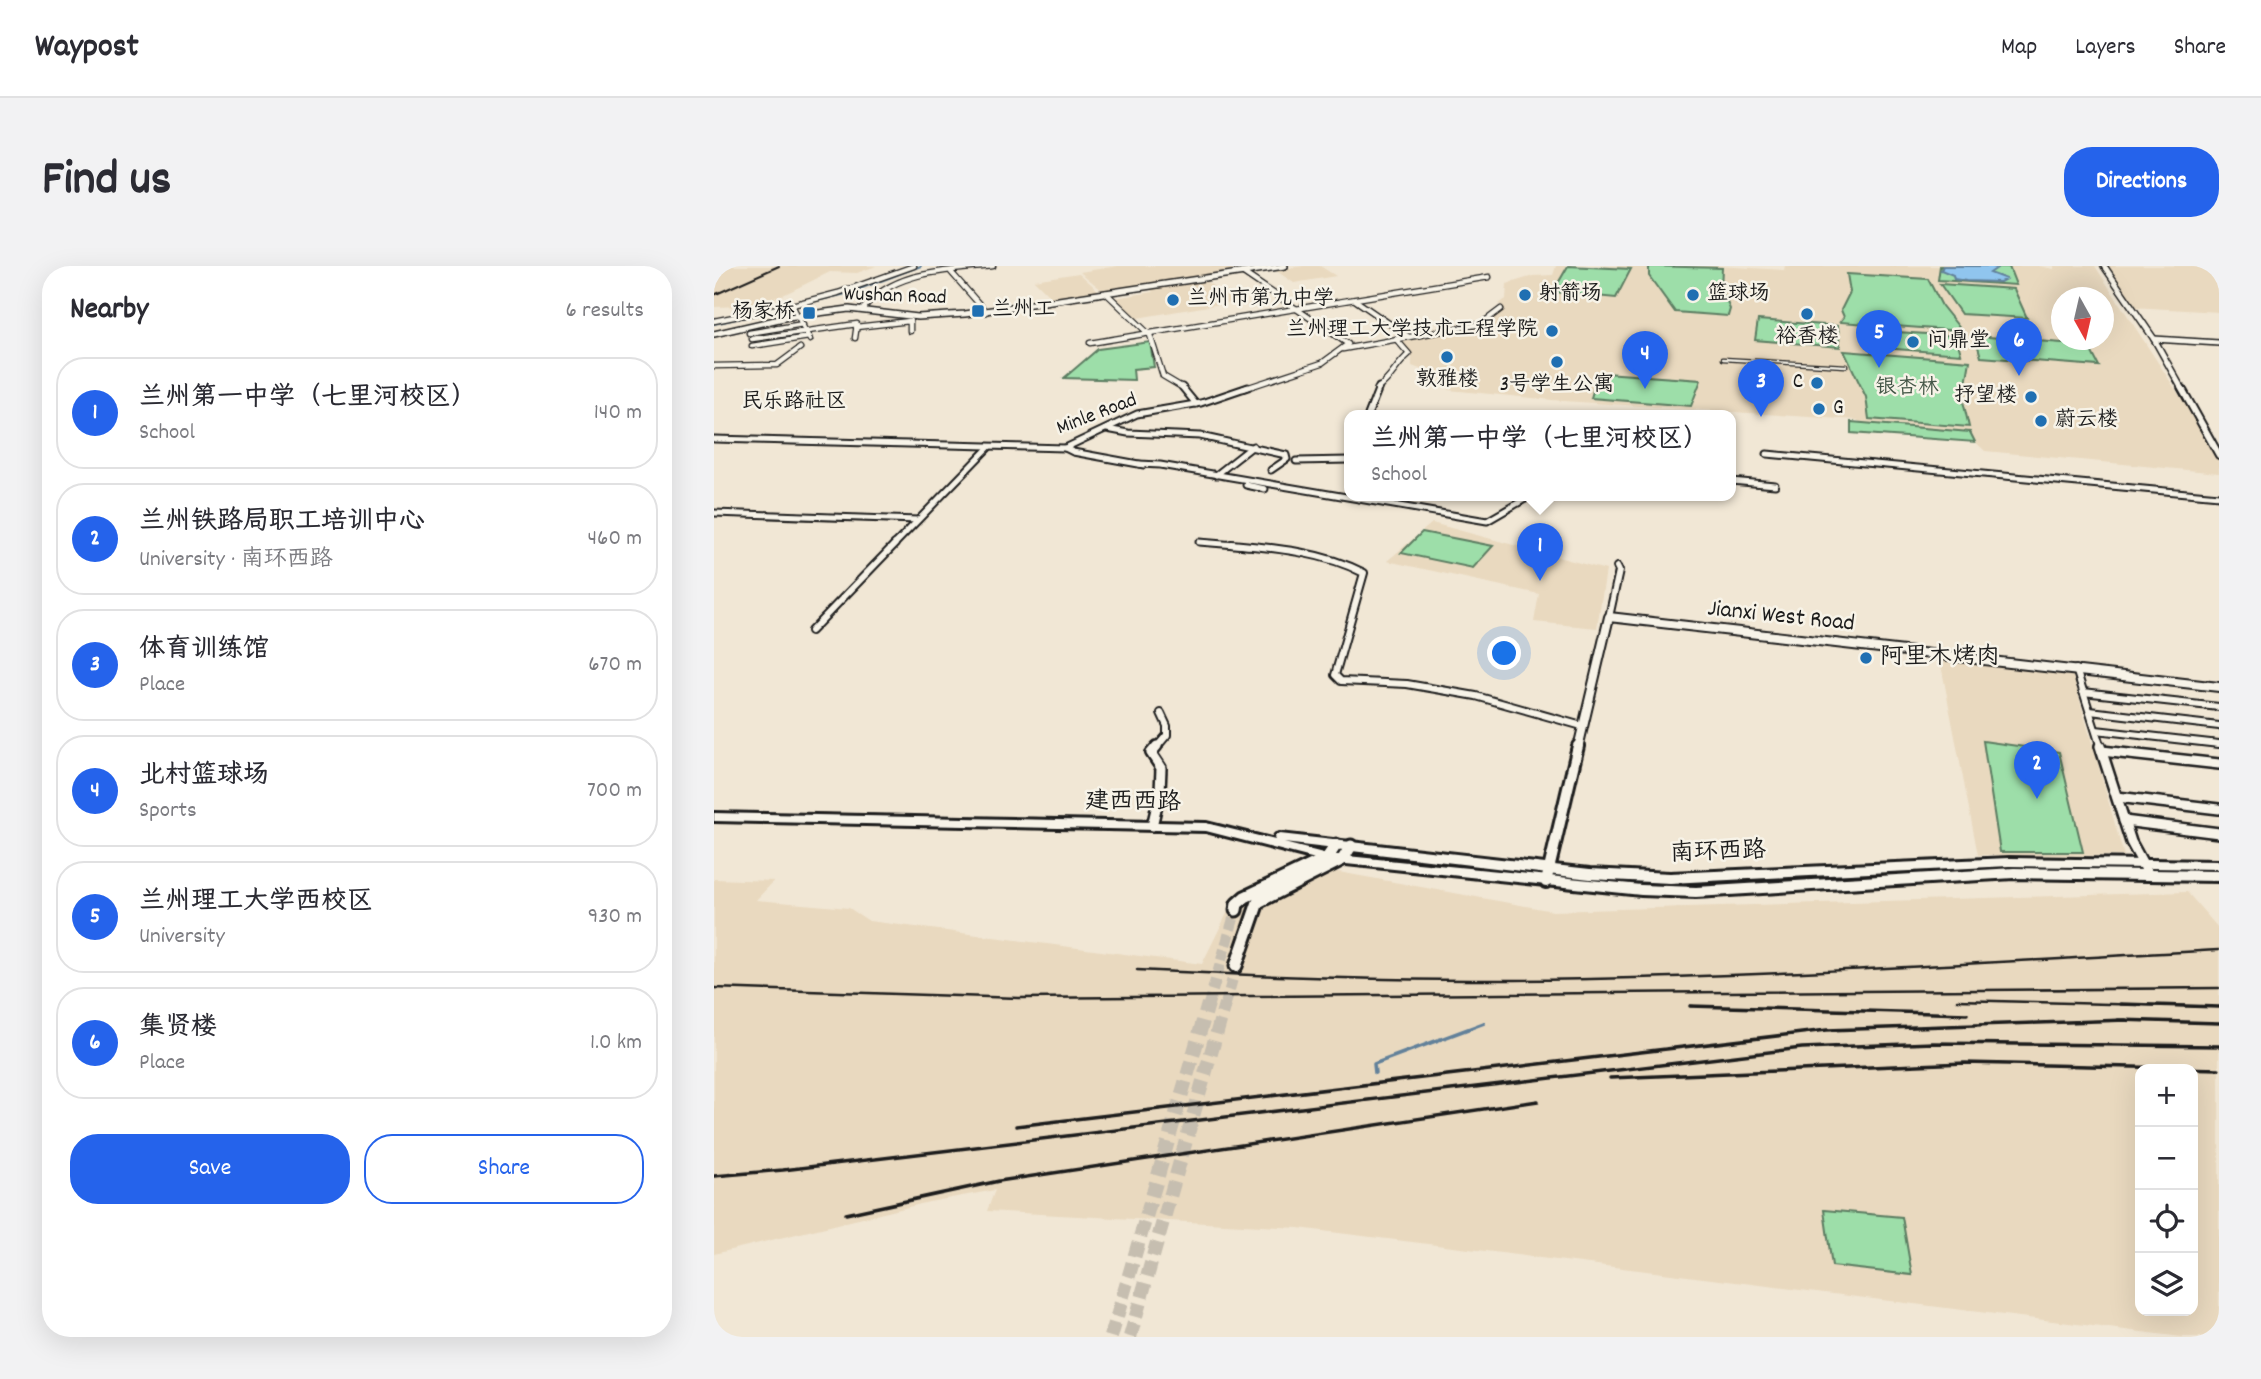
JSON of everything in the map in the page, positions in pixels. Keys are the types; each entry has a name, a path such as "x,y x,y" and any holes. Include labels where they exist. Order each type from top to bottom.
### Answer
{"highway":[{"name":"建西西路","path":"714,817 1221,829 1327,858 1546,882"},
{"name":"南环西路","path":"1221,829 1336,845 1550,867 1590,874 1670,878 2008,862 2146,869 2219,876"},
{"name":"南环西路","path":"1546,882 1696,892 2014,873 2219,865"}],"main road":[{"path":"1233,266 1242,272 1285,266"},
{"path":"1242,272 1270,266"},
{"name":"Wushan Road","path":"714,334 800,316 863,309 918,317 986,312 1242,272"},
{"path":"1236,910 1237,904 1245,897 1327,858 1336,845"},
{"path":"1236,966 1258,902 1343,859 1351,846"}],"street":[{"path":"714,321 794,307 914,266"},
{"path":"931,266 935,269 929,272 932,274"},
{"path":"863,309 868,298 885,287 932,274 993,266"},
{"path":"2104,266 2154,339 2219,455"},
{"path":"951,272 963,289 971,292 986,312"},
{"path":"1242,272 1296,310 1348,341 1342,349"},
{"path":"1090,343 1489,277"},
{"path":"1106,293 1150,335 1163,376 1186,390 1196,404"},
{"path":"1355,300 1409,337"},
{"path":"752,346 809,338 794,307"},
{"path":"1342,349 1481,324 1501,309"},
{"path":"856,327 910,321 910,331"},
{"path":"749,333 803,324"},
{"path":"752,339 857,324 855,338"},
{"path":"2154,339 2219,343"},
{"path":"1370,410 1376,390 1394,376 1400,362 1409,354 1403,344 1396,340"},
{"path":"714,366 777,365 800,348"},
{"name":"Minle Road","path":"714,439 1065,448 1137,414 1196,404 1322,363 1342,349"},
{"path":"1723,359 1846,366"},
{"path":"1107,429 1128,433 1200,436 1288,456 1271,470"},
{"path":"1216,475 1253,446"},
{"path":"811,631 989,447"},
{"path":"1065,448 1265,489"},
{"path":"1767,454 2219,496"},
{"path":"1296,461 1344,460"},
{"path":"1139,464 1344,494"},
{"path":"1736,481 1775,485"},
{"path":"1379,501 1488,521 1522,501"},
{"path":"714,513 918,520"},
{"path":"1199,542 1242,544 1287,552 1351,565 1364,573 1335,675 1341,681 1407,684 1476,696 1582,726"},
{"path":"1546,882 1609,617 1619,571 1617,567"},
{"name":"Jianxi West Road","path":"1609,617 2219,687"},
{"path":"2076,669 2131,842 2146,869"},
{"path":"2084,692 2219,707"},
{"path":"2090,711 2219,726"},
{"path":"1152,826 1160,792 1161,768 1151,752 1167,735 1167,726 1161,713"},
{"path":"2096,730 2219,744"},
{"path":"2102,751 2219,764"},
{"path":"2117,797 2219,809"},
{"path":"2124,821 2219,833"}],"shaded area":[{"path":"714,266 876,266 857,273 830,272 781,296 742,306 714,307"},
{"path":"1118,266 1227,266 1234,271 1103,291 1080,272"},
{"path":"1320,266 1336,276 1294,283 1275,270"},
{"path":"1556,266 1718,266 1784,270 1785,266 2039,266 2054,269 2054,266 2095,266 2109,287 2051,287 2051,350 2114,350 2114,295 2219,456 2219,473 1985,451 1966,433 1861,423 1857,420 1736,412 1736,410 1563,401 1449,390 1450,386 1445,378 1412,366 1412,353 1394,340 1476,325 1504,307 1499,304 1506,299 1507,284 1533,276 1553,275"},
{"path":"2106,266 2219,266 2219,312 2133,307"},
{"path":"1079,273 1101,293 1054,300 1034,280"},
{"name":"兰州市第九中学","path":"1203,279 1221,292 1227,291 1235,297 1228,298 1232,302 1137,318 1115,298 1153,292 1148,288"},
{"path":"1432,523 1606,570 1597,628 1534,622 1539,594 1387,561"},
{"path":"1940,660 2073,676 2124,856 1978,855"},
{"path":"1300,865 1553,911 2187,892 2219,929 2219,1337 2182,1337 1298,1228 987,1211 995,1190 929,1202 714,1254 714,879 774,881 756,900 849,908 869,921 1202,964 1237,893"}],"green space":[{"path":"1568,266 1631,269 1616,298 1553,292"},
{"path":"1649,266 1722,268 1721,289 1730,309 1728,316 1675,312 1649,276"},
{"path":"1940,266 2009,267 2016,285 1938,280"},
{"path":"1847,274 1928,279 1942,306 1962,331 1840,322 1844,317 1841,310 1850,292"},
{"path":"1940,284 2014,289 2027,318 1961,314"},
{"path":"1758,320 1838,326 1840,347 1755,340"},
{"name":"问鼎堂","path":"1867,330 1956,336 1961,354 1869,347"},
{"path":"1975,336 2051,342 2051,350 2091,350 2099,366 1981,357"},
{"path":"1150,342 1154,367 1133,369 1134,380 1064,378 1098,349"},
{"name":"银杏林","path":"1844,351 1970,361 1963,401 1969,427 1869,419 1866,397"},
{"path":"1605,373 1701,380 1691,406 1591,398 1596,380"},
{"path":"1851,422 1970,432 1975,442 1851,433"},
{"path":"1422,532 1493,546 1473,568 1401,553"},
{"path":"1983,741 2059,752 2083,852 2000,852"},
{"path":"1824,1210 1902,1217 1912,1275 1832,1266"}],"water":[{"path":"1943,266 1992,266 1997,268 1990,273 2006,279 2000,282 1954,279 1953,275 1941,270"}],"waterway":[{"path":"795,306 846,294 921,266"},
{"path":"714,324 778,310"},
{"path":"1375,1073 1374,1064 1484,1023"}],"tunnel":[{"path":"1208,1006 1236,910"},
{"path":"1225,1006 1236,966"},
{"path":"1111,1337 1208,1004"},
{"path":"1130,1337 1225,1004"}],"railway":[{"path":"714,295 779,266"},
{"path":"1137,970 1361,978 1586,979 1858,969 2219,950"},
{"path":"714,988 1019,998 2219,988"},
{"path":"1957,1000 2185,1006"},
{"path":"2120,1004 2219,1007"},
{"path":"1693,1006 1690,1006 1967,1014"},
{"path":"2118,1020 2122,1020"},
{"path":"1016,1126 1827,1030 2122,1020"},
{"path":"2122,1020 2219,1023"},
{"path":"714,1176 783,1170 1802,1048 1933,1043 2219,1046"},
{"path":"1610,1078 1965,1063 2219,1069"},
{"path":"846,1214 999,1181 1538,1101"}],"place":[{"name":"射箭场","path":"1525,295"},
{"name":"篮球场","path":"1693,295"},
{"name":"兰州市第九中学","path":"1173,300"},
{"name":"兰州工","path":"978,311"},
{"name":"杨家桥","path":"809,313"},
{"name":"裕香楼","path":"1807,314"},
{"name":"兰州理工大学技术工程学院","path":"1552,331"},
{"name":"问鼎堂","path":"1913,342"},
{"name":"敦雅楼","path":"1447,357"},
{"name":"3号学生公寓","path":"1557,362"},
{"name":"兰州理工大学西校区","path":"1879,368"},
{"name":"集贤楼","path":"2019,376"},
{"name":"C","path":"1817,383"},
{"name":"北村篮球场","path":"1645,389"},
{"name":"抒望楼","path":"2031,397"},
{"name":"G","path":"1819,409"},
{"name":"体育训练馆","path":"1761,417"},
{"name":"蔚云楼","path":"2041,421"},
{"name":"兰州第一中学（七里河校区）","path":"1540,581"},
{"name":"阿里木烤肉","path":"1866,658"},
{"name":"兰州铁路局职工培训中心","path":"2037,799"}],"district":[{"name":"民乐路社区","path":"794,403"}]}
